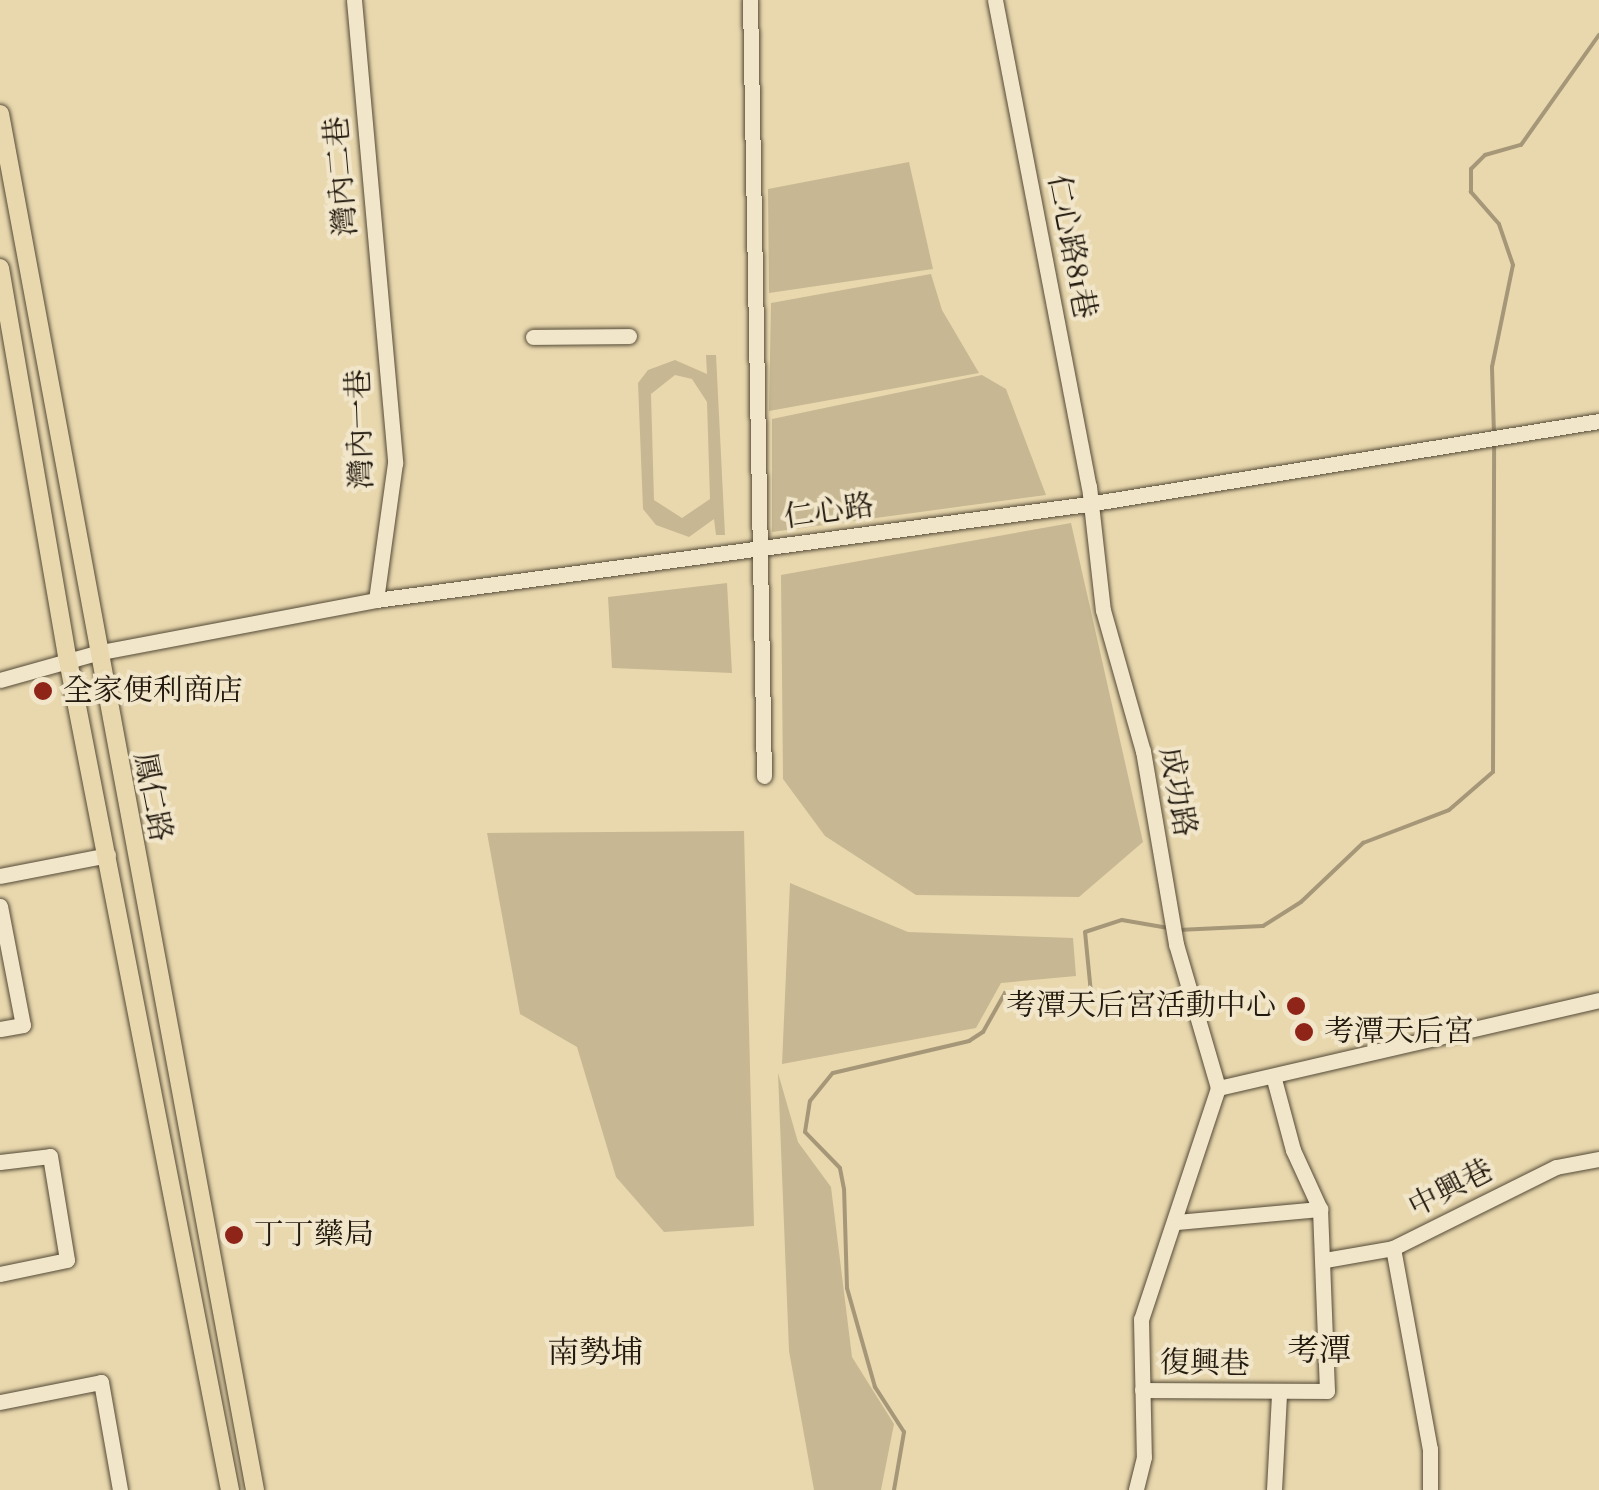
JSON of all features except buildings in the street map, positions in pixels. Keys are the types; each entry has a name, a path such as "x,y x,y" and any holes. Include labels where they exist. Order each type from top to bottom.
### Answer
{"main road":[{"name":"鳳仁路","path":"0,114 96,654 256,1490"},
{"name":"鳳仁路","path":"0,268 68,660 230,1490"}],"street":[{"name":"灣內二巷","path":"354,0 377,256"},
{"path":"750,0 764,776"},
{"name":"仁心路81巷","path":"994,0 1088,504"},
{"name":"灣內一巷","path":"376,600 395,463 377,256"},
{"path":"533,337 630,336"},
{"name":"仁心路","path":"0,680 96,654 376,600 1088,504 1599,422"},
{"name":"成功路","path":"1088,504 1103,610 1143,751 1176,944 1218,1088"},
{"path":"0,876 108,854"},
{"path":"0,906 24,1025 0,1029"},
{"path":"1136,1490 1144,1457 1140,1319 1176,1222 1218,1088 1274,1079 1599,1000"},
{"path":"1274,1079 1292,1150 1320,1208 1325,1260"},
{"path":"0,1162 50,1156 68,1260 0,1274"},
{"name":"中興巷","path":"1325,1260 1393,1248 1556,1167 1599,1159"},
{"path":"1176,1222 1320,1208"},
{"path":"1393,1248 1430,1449 1430,1490"},
{"name":"復興巷","path":"1142,1390 1327,1391 1325,1260"},
{"path":"0,1402 101,1382 120,1490"},
{"path":"1274,1490 1279,1393"}],"shaded area":[{"path":"909,162 933,269 769,293 768,189"},
{"path":"931,274 942,310 979,373 769,411 771,303"},
{"path":"706,355 716,355 725,535 716,535 714,519 689,537 656,525 643,509 638,383 648,370 675,360 707,374","holes":["675,375 692,379 707,402 710,499 682,518 654,500 651,394"]},
{"path":"982,375 1006,389 1046,495 772,532 772,419"},
{"path":"1071,523 1143,842 1079,897 916,895 825,836 783,779 781,575"},
{"path":"727,583 732,673 612,668 608,597"},
{"path":"744,831 754,1226 664,1232 616,1177 577,1047 520,1014 487,833"},
{"path":"790,883 908,932 1073,938 1076,976 1001,983 976,1028 782,1064"},
{"path":"778,1073 798,1142 831,1187 852,1357 894,1424 881,1490 814,1490 789,1351"}],"waterway":[{"path":"1494,435 1492,367 1513,265 1499,224 1471,192 1471,169 1485,155 1521,145 1599,35"},
{"path":"1178,930 1263,926 1301,902 1363,843 1449,810 1493,772 1494,445"},
{"path":"894,1490 904,1432 875,1387 847,1288 840,1168 805,1132 810,1101 833,1073 969,1041 983,1032 1005,993 1091,993 1085,932 1122,920 1168,928"}],"place":[{"name":"全家便利商店","path":"43,691"},
{"name":"考潭天后宮活動中心","path":"1296,1006"},
{"name":"考潭天后宮","path":"1304,1032"},
{"name":"丁丁藥局","path":"234,1235"}],"district":[{"name":"考潭","path":"1319,1351"},
{"name":"南勢埔","path":"595,1353"}]}
